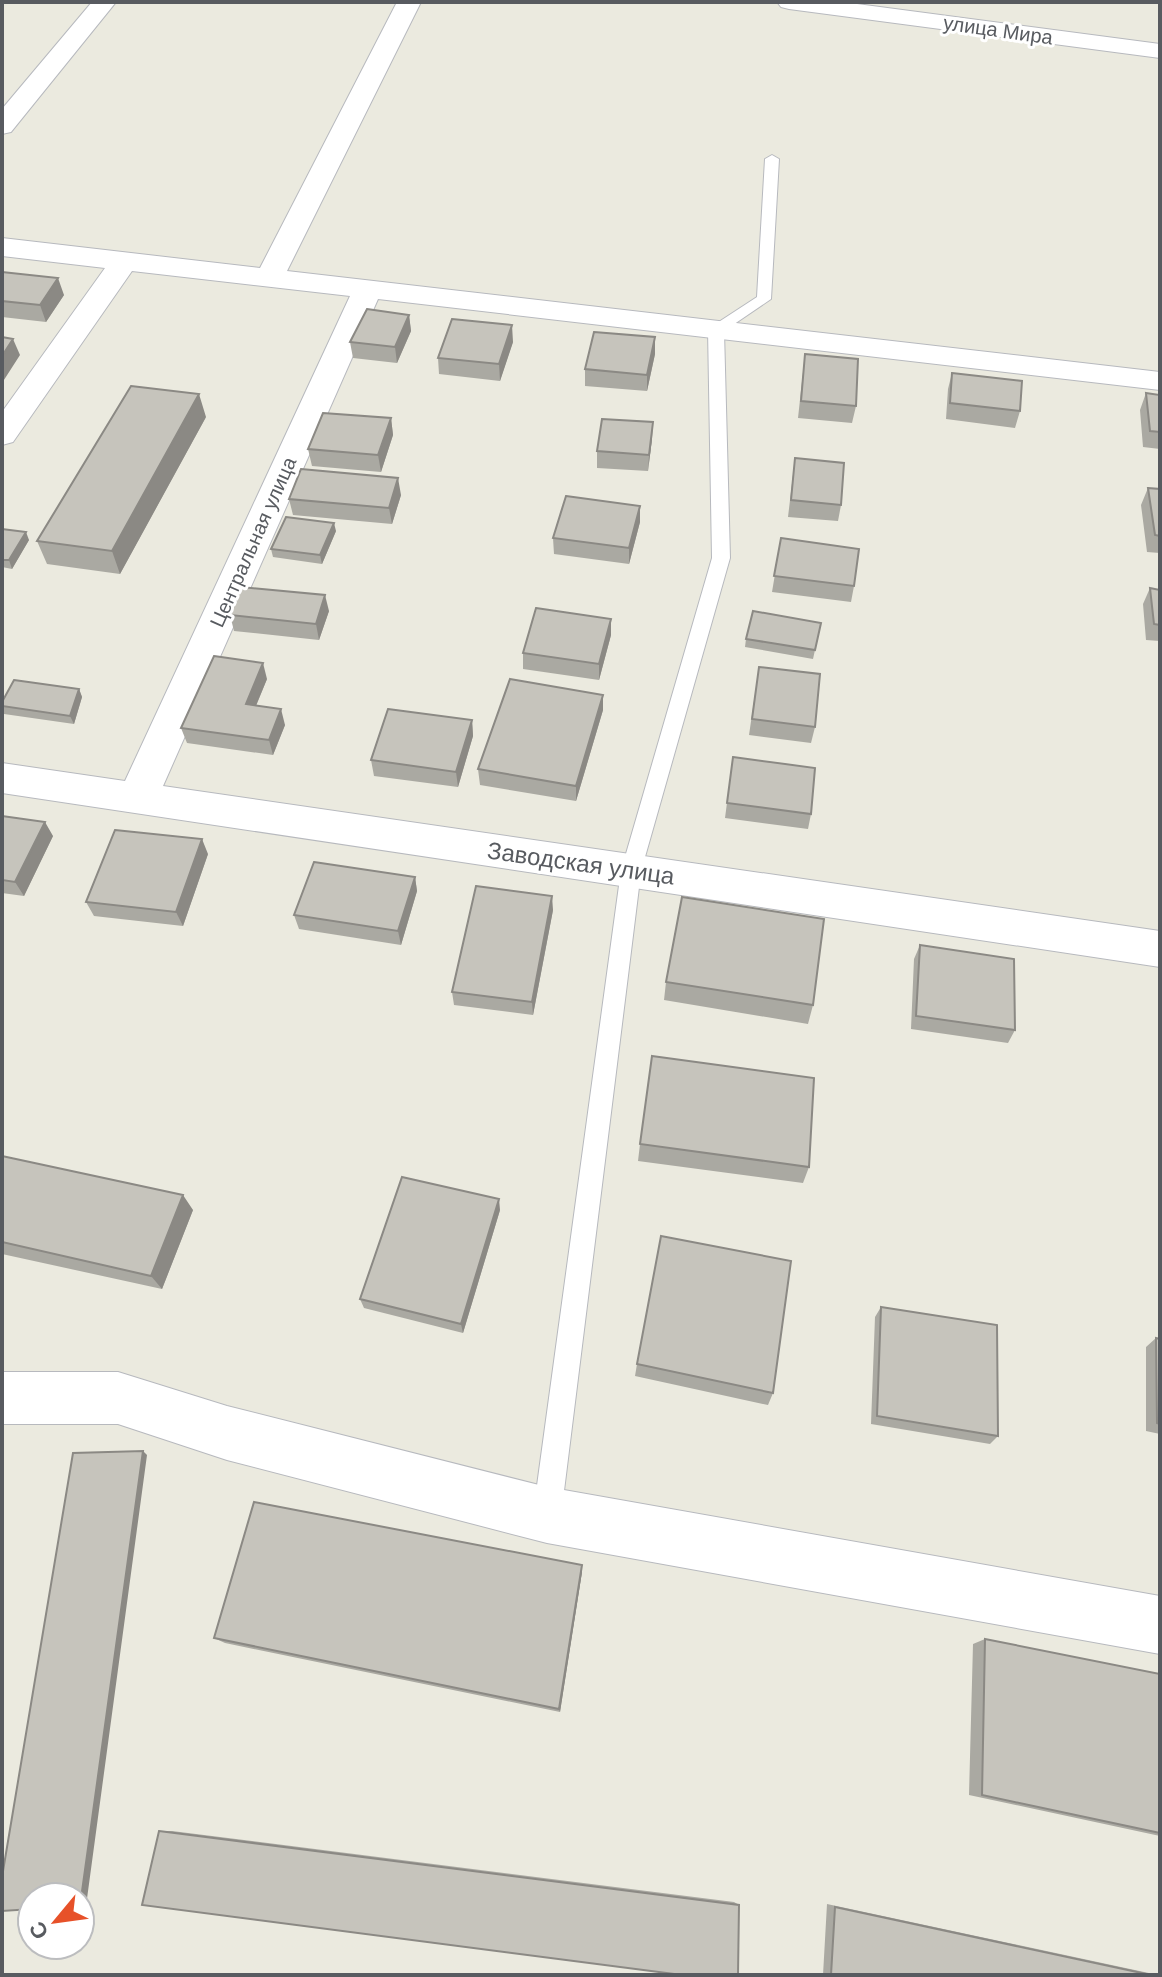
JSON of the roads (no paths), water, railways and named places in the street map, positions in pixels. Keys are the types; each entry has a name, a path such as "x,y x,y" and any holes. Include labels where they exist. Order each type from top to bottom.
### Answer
{"street":[{"path":"2,126 104,2"},
{"path":"269,278 409,2"},
{"name":"улица Мира","path":"789,2 1160,51"},
{"path":"2,247 1160,381"},
{"path":"2,435 124,261"},
{"name":"Центральная улица","path":"138,797 368,288"},
{"name":"Заводская улица","path":"2,778 1160,949"},
{"path":"2,1398 118,1398 227,1433 547,1515 1160,1625"}],"lane":[{"path":"547,1515 631,871 721,558 716,329 764,299 772,159"}]}
